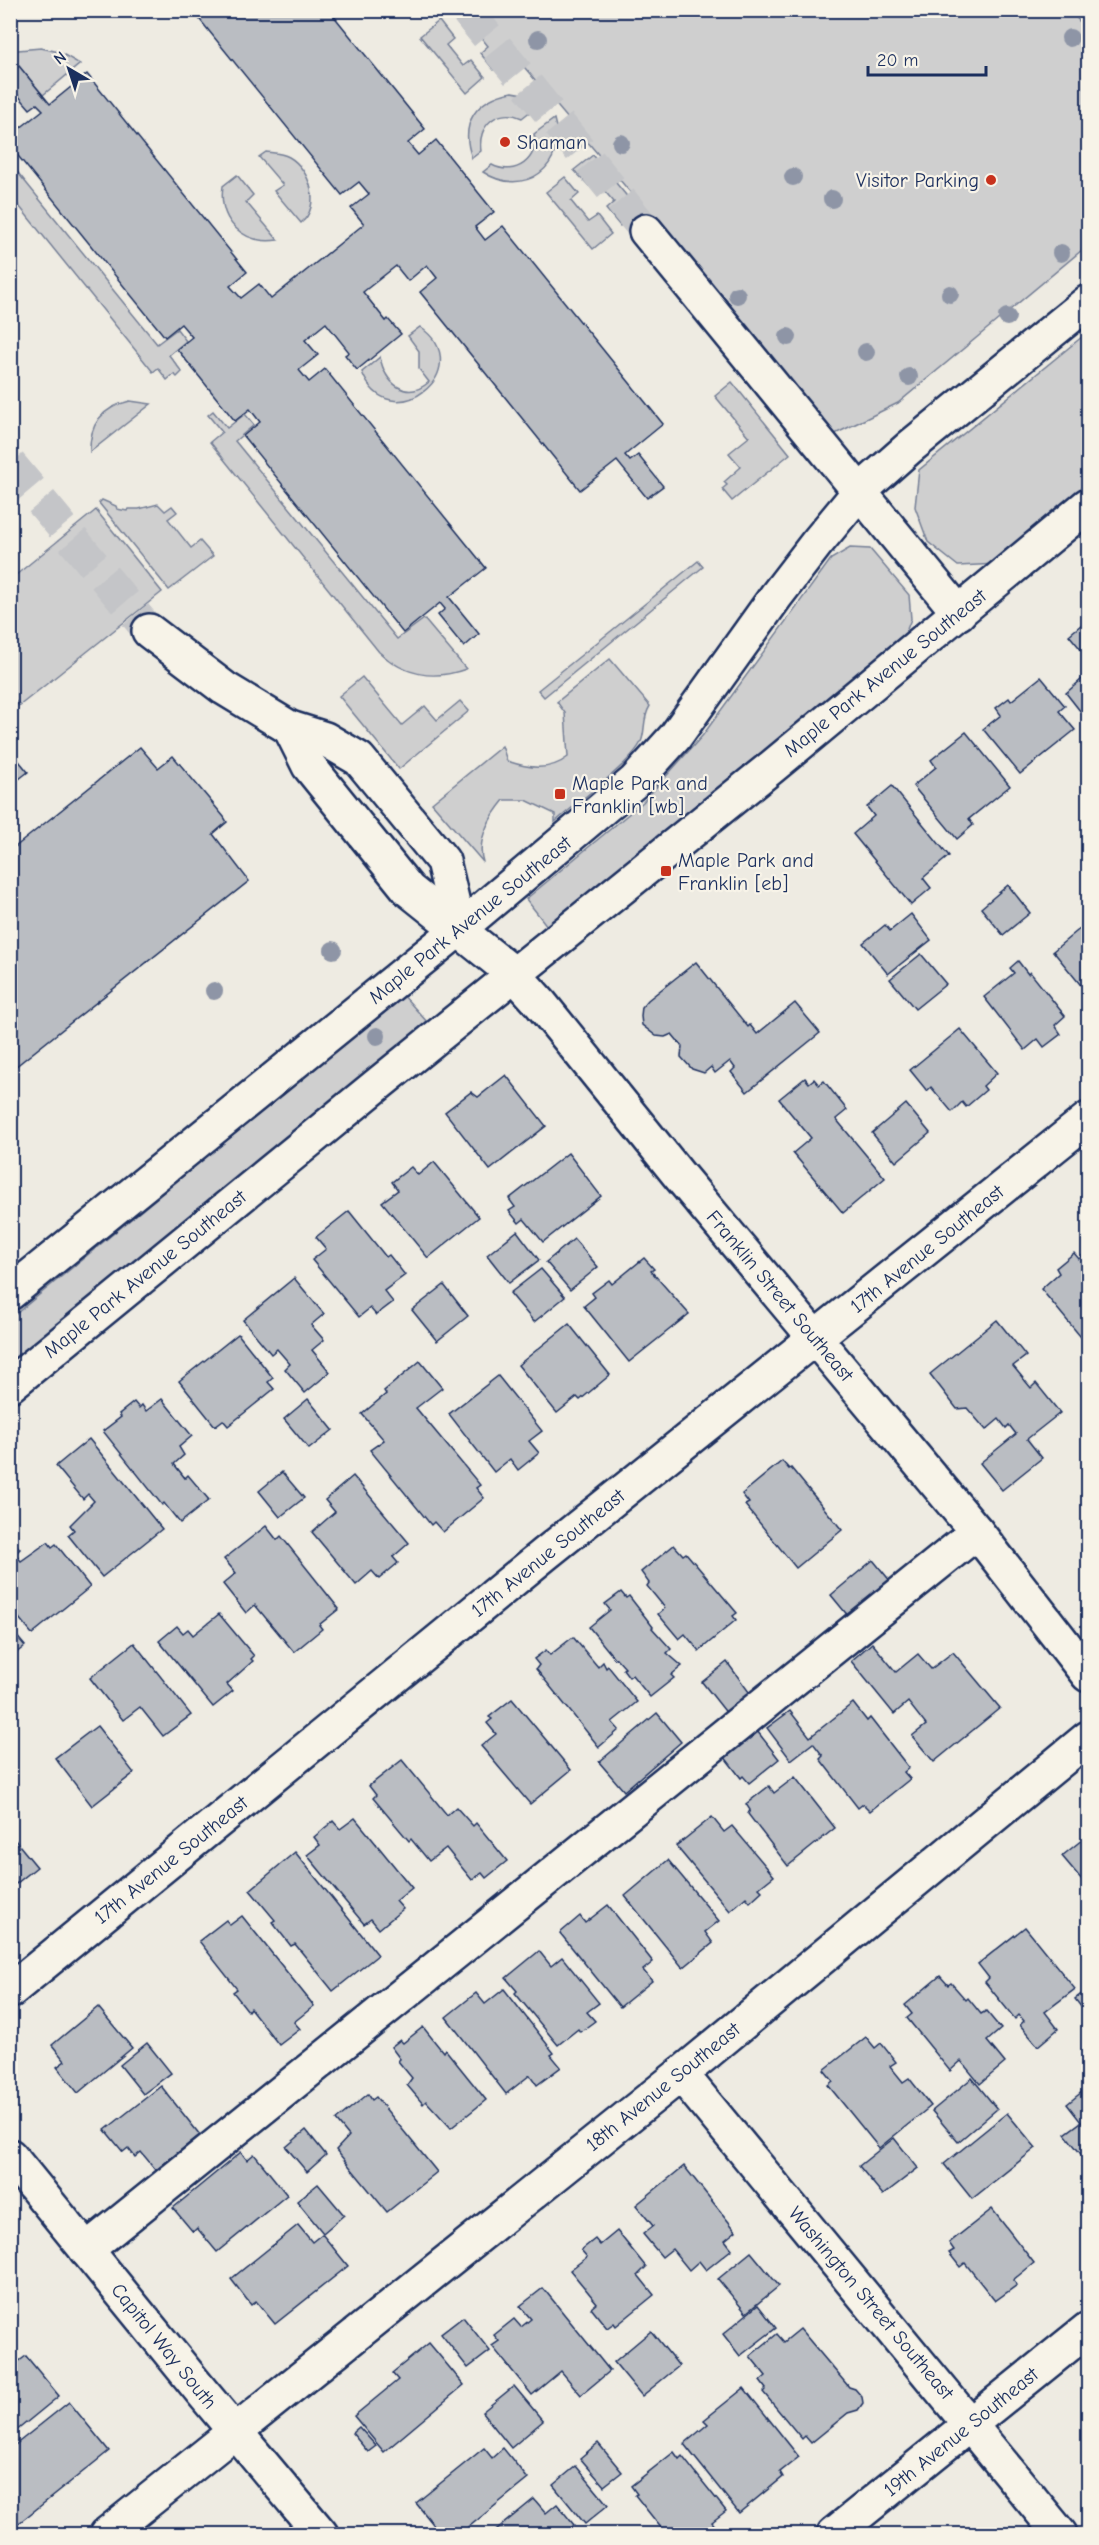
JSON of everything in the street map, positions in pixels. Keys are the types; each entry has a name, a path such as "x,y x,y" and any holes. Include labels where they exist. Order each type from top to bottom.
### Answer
{"street":[{"path":"646,231 959,613"},
{"name":"Maple Park Avenue Southeast","path":"10,1293 459,929 634,782 675,736 796,570 859,492 910,447 1089,302"},
{"name":"Maple Park Avenue Southeast","path":"10,1384 1089,506"},
{"path":"149,631 224,688 290,728 325,739 359,759 443,861 459,929"},
{"name":"Franklin Street Southeast","path":"290,728 309,766 409,890 514,974 541,1004 678,1174 977,1532 1089,1675"},
{"name":"17th Avenue Southeast","path":"10,1991 815,1338 1089,1119"},
{"path":"86,2250 977,1532"},
{"name":"18th Avenue Southeast","path":"107,2535 681,2074 1089,1738"},
{"name":"Washington Street Southeast","path":"681,2074 1060,2535"},
{"name":"Capitol Way South","path":"10,2156 321,2535"},
{"name":"19th Avenue Southeast","path":"834,2535 1089,2329"}],"shaded area":[{"path":"452,10 1071,11 1088,32 1088,245 898,403 835,434 514,55 494,70 480,53 488,46 471,25 463,31 449,13"},
{"path":"439,21 453,39 446,45 463,66 471,60 485,77 467,93 420,36"},
{"path":"41,48 59,52 80,64 43,95 19,66 11,72 11,53 18,50"},
{"path":"512,92 529,95 542,102 522,118 504,115 491,121 482,134 481,151 472,158 468,134 469,124 474,114 489,100"},
{"path":"554,119 557,136 555,151 549,164 540,173 514,182 498,179 483,172 492,165 509,169 524,163 533,151 534,134"},
{"path":"266,152 289,157 303,170 308,179 311,188 311,207 301,223 274,191 283,185 259,157"},
{"path":"593,155 639,211 620,226 606,209 614,202 596,181 589,186 574,170"},
{"path":"10,163 157,344 177,329 186,341 169,355 182,372 177,377 174,374 167,380 158,368 153,372 11,196"},
{"path":"237,175 253,195 246,202 278,240 254,239 236,228 229,220 222,199 223,186"},
{"path":"565,177 579,194 571,201 588,222 597,216 611,234 593,249 546,192"},
{"path":"420,327 436,344 440,361 436,378 424,391 408,399 391,400 375,392 362,372 380,357 387,375 398,387 412,390 429,382 419,369 419,351 408,336"},
{"path":"1088,332 1088,487 998,564 958,566 928,542 915,507 919,470"},
{"path":"732,382 790,454 732,501 722,489 727,485 724,482 741,467 729,453 749,437 715,396"},
{"path":"130,401 151,404 90,452 92,433 100,418 112,408"},
{"path":"213,411 227,428 245,414 254,425 235,441 397,639 424,619 466,669 442,675 420,674 399,666 379,652 210,442 222,432 208,415"},
{"path":"102,500 116,506 117,509 127,511 158,504 165,511 172,506 177,512 168,519 191,548 200,541 213,556 169,590 99,503"},
{"path":"96,510 162,592 19,706 11,695 11,579"},
{"path":"850,548 870,549 909,595 911,619 902,642 547,926 526,899 643,802 703,735 831,559"},
{"path":"698,561 703,567 544,697 538,690"},
{"path":"610,659 650,706 641,742 626,762 555,822 555,814 526,800 504,800 489,821 483,837 481,854 483,862 432,803 502,746 507,761 531,767 546,767 568,757 565,713 557,702"},
{"path":"362,677 402,725 425,706 437,720 460,701 469,711 399,769 339,696"},
{"path":"403,995 428,1023 11,1365 11,1318"}],"building":[{"path":"192,10 329,10 425,129 408,143 418,155 436,140 494,212 475,227 485,240 503,226 663,424 625,455 630,461 638,455 663,486 647,498 617,461 580,490 420,292 437,278 427,265 408,281 396,266 363,292 386,321 388,319 401,334 357,370 345,355 349,352 326,323 305,340 318,355 299,370 309,382 325,369 486,568 449,597 479,634 464,647 438,615 445,609 440,603 403,633 243,436 260,422 250,409 235,421 177,349 192,337 181,324 165,337 10,146 10,136 43,110 37,104 30,109 10,86 10,73 19,66 50,104 87,74 247,272 230,286 241,298 259,284 271,299 364,224 351,208 369,194 359,182 342,195"},
{"path":"1088,619 1088,658 1069,635"},
{"path":"1088,674 1088,721 1066,693"},
{"path":"1041,677 1065,706 1059,711 1075,730 1020,774 983,729 1001,715 996,708 1009,698 1011,701"},
{"path":"966,732 1010,786 969,819 973,825 957,839 913,786 936,767 931,760"},
{"path":"140,747 158,768 173,756 224,817 227,822 213,834 249,881 10,1071 10,851"},
{"path":"10,750 28,772 10,786"},
{"path":"892,786 949,856 923,878 931,888 911,905 853,834 874,816 867,807"},
{"path":"1008,885 1030,913 1003,935 981,908"},
{"path":"911,914 931,940 888,974 863,943 885,925 890,931"},
{"path":"1088,922 1088,994 1053,951"},
{"path":"921,954 946,984 915,1009 890,979"},
{"path":"1018,961 1028,974 1030,972 1065,1016 1055,1025 1061,1034 1044,1047 1038,1039 1025,1050 984,997 1014,973 1010,968"},
{"path":"696,962 748,1027 750,1025 757,1034 795,1003 820,1033 747,1092 731,1072 735,1068 730,1061 715,1073 711,1067 704,1073 692,1069 681,1057 682,1046 672,1034 665,1037 656,1036 642,1025 641,1016 642,1007 648,1000"},
{"path":"960,1029 997,1073 983,1086 986,1090 966,1107 962,1102 952,1112 931,1087 927,1091 910,1070"},
{"path":"506,1075 546,1126 490,1170 445,1112 471,1092 478,1097"},
{"path":"805,1078 809,1083 814,1079 819,1085 824,1081 847,1110 836,1119 885,1178 843,1213 793,1153 811,1138 779,1099"},
{"path":"906,1104 930,1133 896,1162 872,1133"},
{"path":"568,1153 601,1196 543,1242 524,1219 519,1223 509,1211 515,1207 509,1199"},
{"path":"434,1162 479,1217 428,1258 382,1202 398,1190 392,1182 411,1167 418,1175"},
{"path":"349,1211 386,1257 389,1255 405,1275 384,1291 393,1302 376,1315 370,1308 359,1317 312,1260 326,1249 316,1237"},
{"path":"517,1231 539,1260 509,1283 487,1255"},
{"path":"574,1239 598,1267 570,1290 546,1262"},
{"path":"1088,1250 1088,1339 1085,1342 1041,1289 1059,1273 1056,1268 1074,1253 1079,1259"},
{"path":"644,1258 654,1269 651,1271 689,1314 629,1362 584,1306 595,1297 592,1293 609,1280 612,1284"},
{"path":"541,1269 565,1297 534,1322 510,1293"},
{"path":"294,1278 324,1314 311,1325 324,1340 312,1350 330,1372 305,1393 285,1369 290,1364 277,1349 271,1354 243,1320"},
{"path":"444,1285 468,1316 437,1341 412,1310"},
{"path":"997,1320 1026,1356 1013,1366 1031,1388 1036,1383 1060,1413 1027,1439 1042,1458 1002,1490 980,1463 1016,1434 1009,1425 1006,1428 999,1419 986,1430 967,1408 957,1409 930,1374"},
{"path":"569,1324 610,1375 580,1400 577,1397 557,1413 518,1365"},
{"path":"238,1334 273,1378 268,1382 274,1389 228,1426 223,1420 215,1426 179,1381"},
{"path":"420,1361 442,1388 416,1408 480,1485 476,1488 484,1498 443,1532 434,1522 431,1525 370,1450 384,1440 362,1414 386,1394 384,1391"},
{"path":"498,1376 542,1431 529,1441 539,1453 518,1470 510,1459 494,1472 449,1414"},
{"path":"162,1399 192,1436 179,1447 184,1455 174,1464 185,1478 188,1475 209,1500 180,1523 164,1503 162,1505 103,1431 121,1417 119,1414 134,1402 139,1408 142,1405 146,1411"},
{"path":"308,1399 333,1430 309,1449 284,1419"},
{"path":"89,1439 162,1529 102,1577 68,1535 74,1530 70,1525 94,1501 88,1494 83,1499 56,1466"},
{"path":"782,1461 789,1469 791,1468 842,1530 796,1568 745,1505 749,1503 742,1494"},
{"path":"282,1472 304,1498 280,1517 259,1491"},
{"path":"353,1476 409,1543 393,1557 398,1563 379,1579 372,1571 356,1585 312,1532 335,1512 325,1500"},
{"path":"266,1526 277,1540 281,1536 339,1609 319,1625 322,1629 294,1652 255,1605 246,1613 223,1584 236,1573 224,1559"},
{"path":"10,1537 20,1549 15,1554 21,1561 48,1542 52,1547 56,1544 90,1587 32,1634 10,1607"},
{"path":"674,1545 683,1555 686,1553 737,1613 733,1616 736,1620 699,1651 685,1634 679,1639 658,1614 665,1608 647,1586 649,1583 641,1572"},
{"path":"873,1560 891,1582 849,1617 831,1595"},
{"path":"621,1592 626,1598 629,1596 652,1628 671,1649 667,1653 682,1666 671,1675 674,1678 650,1697 632,1675 629,1677 623,1669 625,1668 589,1627 610,1610 605,1604"},
{"path":"219,1614 254,1656 251,1659 253,1661 227,1684 233,1691 213,1707 159,1641 177,1626 183,1633 188,1629 193,1635"},
{"path":"10,1628 25,1646 10,1658"},
{"path":"573,1637 598,1667 603,1662 606,1668 608,1666 637,1702 612,1722 619,1730 599,1747 536,1669 539,1665 534,1659 546,1650 550,1655"},
{"path":"134,1643 191,1715 163,1736 140,1707 123,1720 90,1678"},
{"path":"872,1643 896,1672 918,1654 931,1669 953,1652 1000,1708 934,1762 912,1736 926,1725 908,1702 894,1714 851,1661"},
{"path":"727,1662 752,1696 728,1715 702,1682"},
{"path":"512,1699 571,1770 530,1804 481,1746 496,1734 487,1723 492,1719 489,1717"},
{"path":"853,1703 867,1721 870,1718 909,1768 904,1772 910,1779 870,1811 863,1804 858,1808 820,1759 823,1756 813,1743 791,1760 767,1728 790,1711 810,1737"},
{"path":"657,1713 681,1742 624,1791 599,1762"},
{"path":"750,1722 779,1759 749,1783 743,1776 741,1778 720,1751"},
{"path":"97,1726 134,1773 92,1806 55,1758"},
{"path":"402,1760 447,1815 456,1807 473,1826 476,1823 507,1861 486,1878 482,1873 472,1880 446,1848 429,1861 373,1798 376,1795 369,1786"},
{"path":"795,1777 835,1828 788,1866 748,1814 750,1810 746,1804 769,1786 774,1793"},
{"path":"712,1817 724,1832 732,1826 774,1876 759,1888 762,1891 750,1902 746,1897 730,1911 676,1846"},
{"path":"355,1818 412,1888 396,1901 403,1909 379,1929 371,1919 364,1924 307,1855 320,1845 314,1837 333,1821 340,1829"},
{"path":"10,1834 37,1867 11,1888 14,1892 10,1895"},
{"path":"1088,1835 1088,1887 1062,1856"},
{"path":"295,1852 378,1955 333,1991 295,1944 291,1946 272,1922 275,1920 250,1890"},
{"path":"668,1860 719,1921 705,1932 713,1943 683,1968 625,1896"},
{"path":"608,1905 653,1962 643,1970 652,1981 620,2007 560,1933 580,1916 585,1923"},
{"path":"242,1916 314,2006 294,2022 300,2029 279,2045 250,2008 248,2011 233,1992 237,1989 199,1941 226,1920 230,1925"},
{"path":"1025,1927 1075,1989 1045,2012 1058,2029 1038,2046 1020,2025 1024,2021 1019,2015 1015,2019 985,1982 989,1978 978,1964"},
{"path":"539,1951 551,1966 562,1957 599,2003 587,2012 595,2021 580,2032 578,2029 558,2045 515,1993 517,1991 506,1978"},
{"path":"940,1976 948,1985 951,1983 966,2000 968,1998 981,2014 986,2011 1001,2029 987,2041 1005,2063 980,2084 961,2061 950,2071 907,2018 912,2014 905,2005"},
{"path":"504,1989 554,2053 551,2055 561,2067 537,2085 530,2075 506,2094 446,2017 476,1993 485,2004"},
{"path":"1088,1989 1088,2016 1075,1999"},
{"path":"98,2007 132,2048 78,2093 57,2067 65,2061 52,2045"},
{"path":"423,2027 443,2052 445,2049 486,2100 451,2128 426,2101 423,2104 407,2085 412,2078 398,2061 400,2059 391,2047 400,2040 403,2043"},
{"path":"866,2037 875,2048 881,2043 896,2062 890,2066 903,2082 909,2078 931,2106 879,2148 828,2085 833,2081 824,2070"},
{"path":"147,2043 171,2073 143,2094 120,2065"},
{"path":"972,2078 997,2109 958,2142 932,2111"},
{"path":"161,2086 200,2135 156,2170 141,2152 135,2157 128,2148 123,2152 105,2130"},
{"path":"1088,2087 1088,2163 1065,2134 1081,2122 1067,2104"},
{"path":"368,2094 372,2100 376,2097 437,2172 387,2212 336,2150 349,2136 336,2120"},
{"path":"1007,2113 1036,2148 972,2199 944,2164"},
{"path":"306,2130 326,2155 307,2172 286,2147"},
{"path":"894,2138 918,2168 883,2195 859,2166"},
{"path":"241,2152 247,2160 254,2154 287,2195 217,2252 197,2228 193,2232 173,2208"},
{"path":"684,2166 736,2231 725,2240 732,2249 706,2270 699,2261 689,2270 672,2249 662,2257 643,2234 653,2226 636,2205"},
{"path":"318,2184 344,2215 323,2233 297,2201"},
{"path":"992,2209 1034,2263 1013,2280 1017,2285 995,2301 965,2263 960,2267 949,2253 954,2250 949,2243"},
{"path":"298,2225 312,2242 322,2234 348,2266 275,2324 256,2301 251,2305 231,2279"},
{"path":"617,2231 646,2267 638,2275 654,2295 616,2326 614,2323 607,2328 591,2308 597,2303 570,2270 587,2257 581,2250 595,2239 600,2245"},
{"path":"751,2252 779,2286 746,2313 718,2279"},
{"path":"543,2288 610,2371 581,2395 561,2371 532,2395 492,2346 499,2341 494,2335 514,2319 521,2327 531,2319 520,2306"},
{"path":"758,2305 776,2328 740,2356 723,2334"},
{"path":"463,2317 490,2351 468,2368 441,2334"},
{"path":"800,2329 849,2387 855,2389 862,2397 863,2403 858,2410 848,2413 811,2443 805,2436 802,2439 763,2392 766,2389 760,2381 766,2376 750,2356 777,2334 784,2342"},
{"path":"651,2331 679,2366 642,2396 614,2362"},
{"path":"429,2343 464,2385 384,2452 354,2416 398,2380 392,2373"},
{"path":"26,2356 59,2396 10,2436 10,2368"},
{"path":"514,2386 543,2421 511,2448 482,2412"},
{"path":"744,2388 799,2457 780,2472 783,2477 739,2513 684,2444 708,2424 704,2420"},
{"path":"69,2402 109,2451 19,2523 10,2512 10,2449"},
{"path":"359,2427 376,2446 368,2452 352,2433"},
{"path":"598,2443 622,2472 604,2486 580,2458"},
{"path":"484,2448 492,2458 503,2448 528,2479 460,2534 441,2534 416,2503"},
{"path":"674,2452 679,2459 682,2456 726,2511 712,2522 717,2528 709,2534 666,2534 635,2495 637,2494 631,2486"},
{"path":"576,2466 608,2505 585,2524 553,2485"},
{"path":"534,2499 546,2513 557,2504 574,2525 564,2534 491,2534"}],"tunnel":[{"path":"466,10 646,231"},
{"path":"10,464 149,631"}],"place":[{"name":"Shaman","path":"505,142"},
{"name":"Visitor Parking","path":"991,180"},
{"name":"Maple Park and Franklin [wb]","path":"560,794"},
{"name":"Maple Park and Franklin [eb]","path":"666,871"}]}
